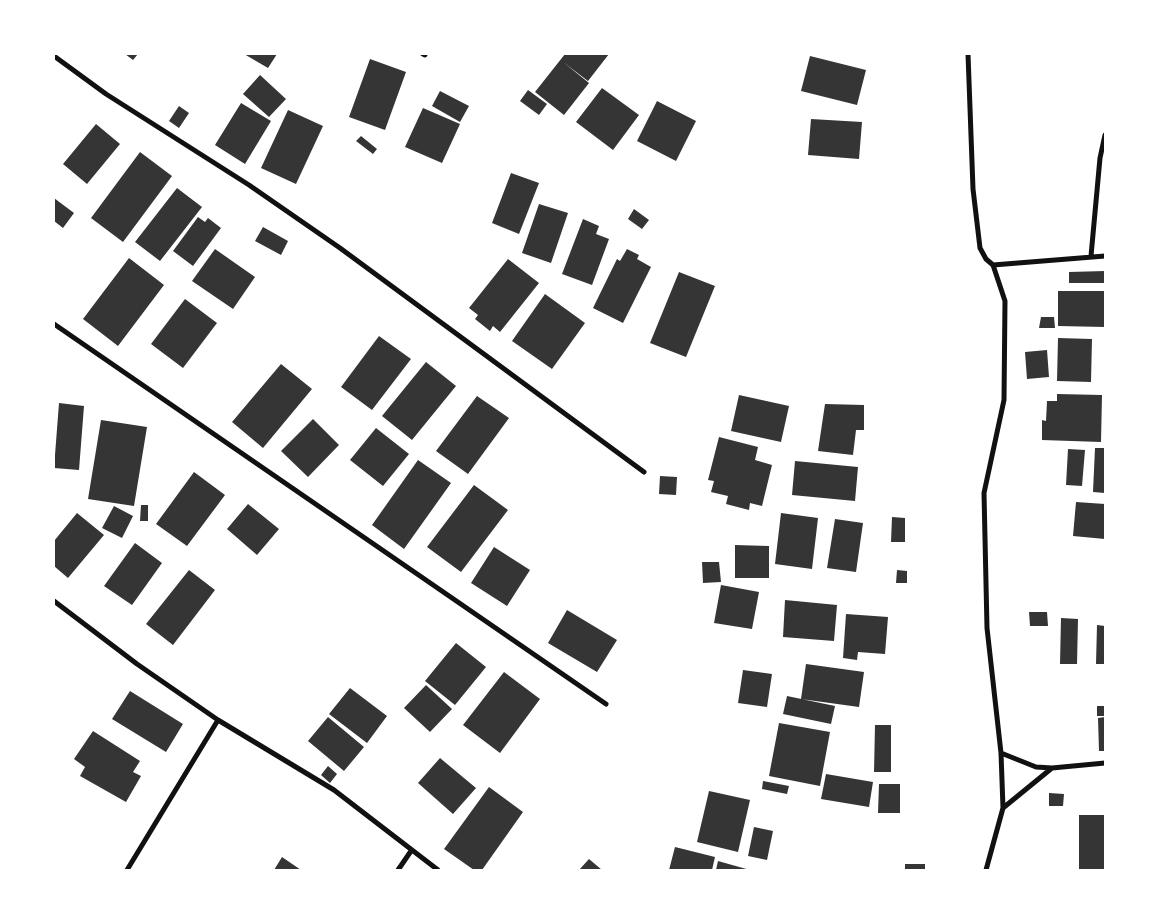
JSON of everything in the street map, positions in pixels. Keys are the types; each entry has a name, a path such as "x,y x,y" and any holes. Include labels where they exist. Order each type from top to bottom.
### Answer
{"street":[{"path":"968,54 973,189 980,248 986,259 993,265 1005,301 1004,400 984,493 987,628 1001,753 1003,808 986,870"},
{"path":"54,56 106,94 249,185 340,248 644,472"},
{"path":"1091,256 1100,158 1105,135"},
{"path":"993,265 1105,256"},
{"path":"54,324 606,704"},
{"path":"54,601 137,664 218,720 334,790 438,870"},
{"path":"127,870 218,720"},
{"path":"1001,753 1036,767 1052,768 1105,763"},
{"path":"1003,808 1052,768"},
{"path":"398,870 411,851"}],"building":[{"path":"125,54 138,54 133,60"},
{"path":"244,54 277,54 268,68"},
{"path":"565,54 609,54 588,81 563,62 589,83 564,115 535,92"},
{"path":"810,56 866,70 857,105 801,91"},
{"path":"370,59 406,72 385,130 349,117"},
{"path":"260,75 286,99 269,117 243,94"},
{"path":"602,88 639,115 613,150 576,122"},
{"path":"528,90 547,104 539,115 520,101"},
{"path":"440,91 469,106 460,122 432,106"},
{"path":"657,101 696,121 676,161 637,141"},
{"path":"241,103 271,121 245,164 215,145"},
{"path":"179,106 189,113 179,128 169,121"},
{"path":"423,108 460,124 442,163 405,147"},
{"path":"288,110 323,126 296,184 261,168"},
{"path":"811,119 862,122 859,159 808,155"},
{"path":"96,124 120,144 87,184 63,164"},
{"path":"361,136 377,149 373,154 356,141"},
{"path":"140,152 172,176 123,242 91,218"},
{"path":"511,173 539,183 519,234 492,223"},
{"path":"177,188 202,207 160,261 135,242"},
{"path":"54,198 74,213 63,228 54,221"},
{"path":"539,204 568,213 551,263 522,253"},
{"path":"634,209 649,220 642,229 628,219"},
{"path":"198,217 205,222 208,218 221,228 193,266 173,251"},
{"path":"583,219 599,226 596,234 609,239 592,285 562,274"},
{"path":"263,227 288,241 281,255 255,241"},
{"path":"215,249 255,277 233,309 192,281"},
{"path":"627,249 639,255 637,259 651,267 623,323 593,308 617,259 620,261"},
{"path":"129,258 164,285 118,346 83,319"},
{"path":"508,259 539,283 500,332 493,326 490,331 475,319 478,315 469,308"},
{"path":"1105,271 1105,283 1069,283 1069,272"},
{"path":"679,272 715,286 686,357 650,343"},
{"path":"1058,291 1105,291 1105,327 1058,326"},
{"path":"545,294 585,323 552,369 512,341"},
{"path":"185,299 217,323 183,368 151,344"},
{"path":"1041,317 1054,317 1055,328 1039,328"},
{"path":"379,336 411,359 372,410 341,387"},
{"path":"1058,338 1092,339 1091,382 1057,381"},
{"path":"1047,350 1049,377 1027,379 1025,352"},
{"path":"426,362 456,386 412,440 382,416"},
{"path":"281,364 312,389 263,448 232,422"},
{"path":"1057,394 1102,395 1101,442 1042,440 1042,420 1046,421 1047,401 1057,401"},
{"path":"739,395 789,406 781,442 731,431"},
{"path":"477,396 509,418 468,474 436,451"},
{"path":"59,403 84,406 79,470 54,468"},
{"path":"825,404 864,405 864,430 856,430 853,455 818,451"},
{"path":"313,419 339,445 308,477 281,451"},
{"path":"101,420 147,427 134,506 88,499"},
{"path":"376,428 409,454 383,486 350,460"},
{"path":"719,437 758,447 755,460 772,465 762,506 750,503 749,510 726,504 728,496 711,492 714,481 708,480"},
{"path":"1095,448 1105,448 1105,493 1093,492"},
{"path":"1068,449 1085,450 1082,486 1066,485"},
{"path":"418,460 451,483 404,549 372,525"},
{"path":"795,461 858,467 855,501 792,495"},
{"path":"194,472 225,495 187,546 156,524"},
{"path":"660,476 677,477 676,495 659,494"},
{"path":"474,485 508,510 461,572 427,547"},
{"path":"1076,502 1105,504 1105,539 1073,536"},
{"path":"248,504 279,529 257,555 227,529"},
{"path":"141,505 148,505 148,521 140,521"},
{"path":"114,506 133,516 122,538 102,528"},
{"path":"77,513 104,535 68,578 54,566 54,541"},
{"path":"781,513 818,518 812,569 775,564"},
{"path":"892,517 905,518 905,542 891,542"},
{"path":"835,519 863,523 856,572 827,568"},
{"path":"135,543 162,563 132,605 104,586"},
{"path":"735,545 769,546 769,578 735,578"},
{"path":"494,547 530,570 507,606 471,583"},
{"path":"702,562 719,562 721,582 703,583"},
{"path":"189,570 215,590 173,645 146,624"},
{"path":"897,570 907,571 907,583 896,583"},
{"path":"721,585 759,592 752,629 714,623"},
{"path":"785,600 837,605 834,641 783,637"},
{"path":"567,610 617,640 597,672 548,643"},
{"path":"1029,612 1047,612 1048,626 1030,626"},
{"path":"846,614 888,617 885,654 858,652 857,660 843,658"},
{"path":"1061,618 1078,619 1077,664 1060,664"},
{"path":"1097,625 1105,626 1105,664 1096,664"},
{"path":"456,643 486,667 455,705 425,681"},
{"path":"806,664 864,672 859,707 801,699"},
{"path":"743,670 772,674 767,707 738,703"},
{"path":"504,672 540,699 500,753 463,725"},
{"path":"426,685 452,709 430,732 404,708"},
{"path":"350,688 387,716 367,743 329,714"},
{"path":"130,691 183,724 166,752 112,719"},
{"path":"787,696 835,706 831,724 783,714"},
{"path":"1097,706 1105,706 1105,716 1097,716"},
{"path":"328,717 364,747 344,771 308,741"},
{"path":"1105,717 1105,751 1099,751 1098,718"},
{"path":"779,723 830,732 820,786 769,776"},
{"path":"875,725 891,725 891,772 874,772"},
{"path":"93,731 140,761 133,772 141,776 126,802 80,776 85,767 74,759"},
{"path":"440,758 476,788 453,814 418,783"},
{"path":"328,766 337,774 330,783 321,775"},
{"path":"826,774 873,782 869,807 821,799"},
{"path":"763,781 789,786 787,794 762,789"},
{"path":"879,784 900,784 900,813 878,813"},
{"path":"489,787 523,812 482,870 474,870 444,849"},
{"path":"709,791 750,800 738,852 697,842"},
{"path":"1049,793 1064,794 1063,806 1049,806"},
{"path":"1079,815 1105,815 1105,870 1079,869"},
{"path":"754,827 773,831 767,860 748,856"},
{"path":"675,847 715,857 712,870 669,870"},
{"path":"282,857 301,870 274,870"},
{"path":"589,859 602,870 579,870"},
{"path":"718,861 750,870 716,870"},
{"path":"905,864 925,864 925,870 905,870"}]}
